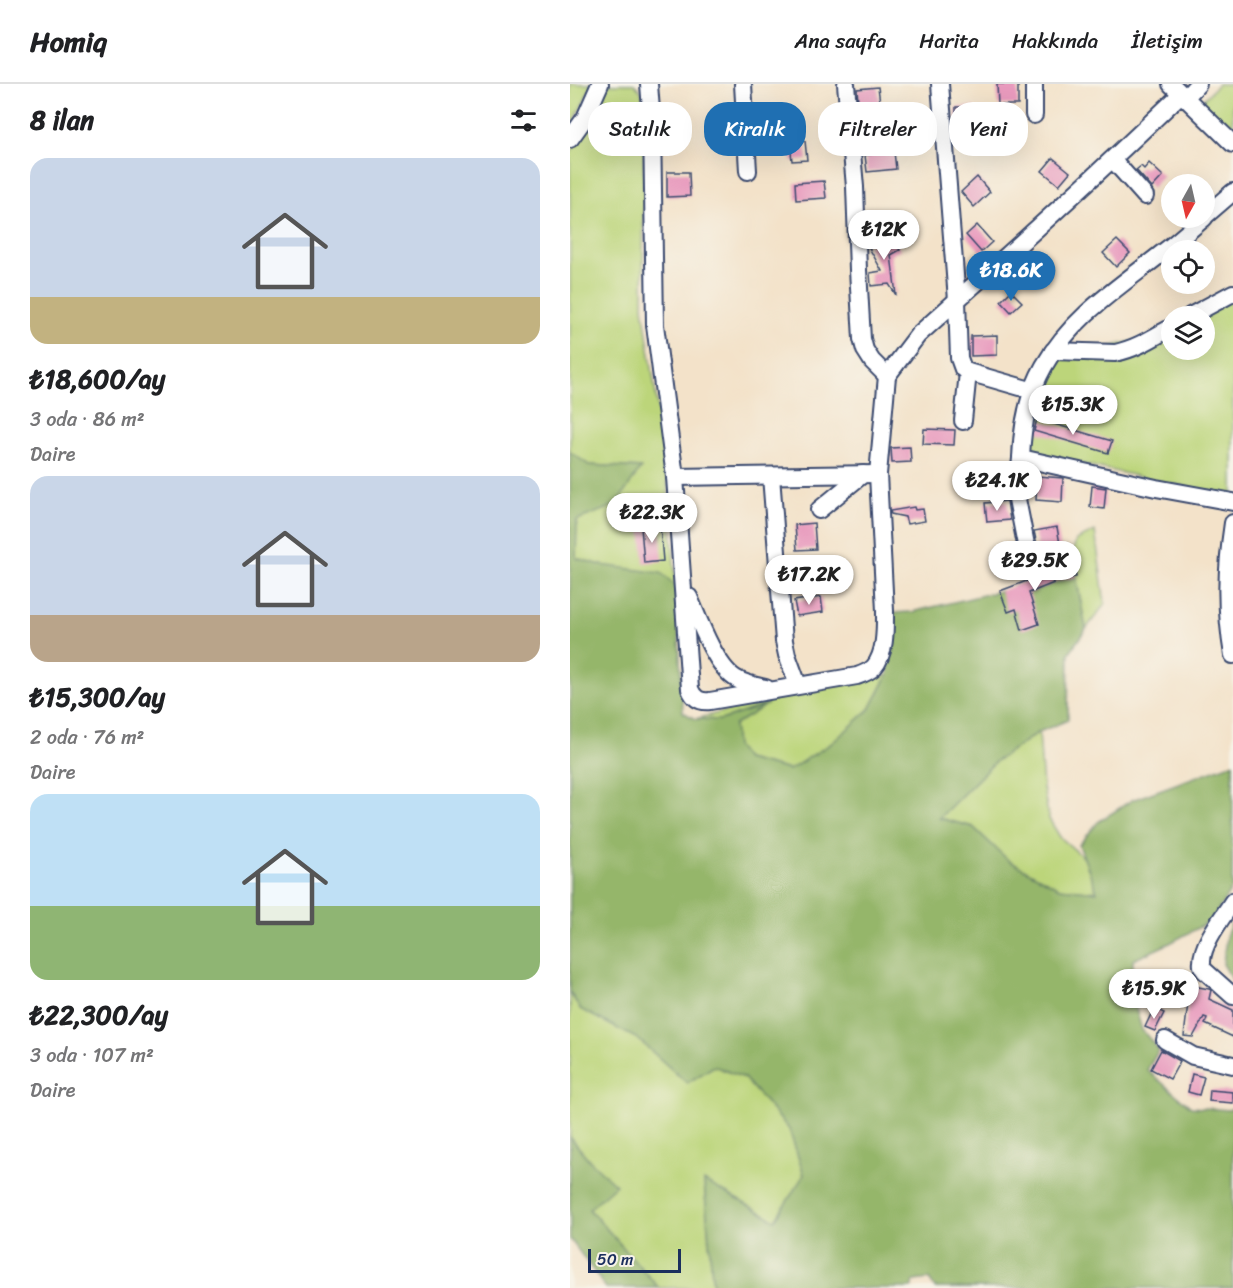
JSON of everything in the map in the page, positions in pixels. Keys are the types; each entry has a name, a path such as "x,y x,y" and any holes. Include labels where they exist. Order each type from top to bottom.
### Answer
{"street":[{"path":"570,139 585,118 600,84"},
{"path":"649,84 655,325 675,477 690,683 694,697 710,701 857,676 874,666 879,658 885,630 885,611 870,474 887,376 918,335 1113,160 1179,92 1198,84"},
{"path":"743,84 748,171"},
{"path":"846,84 855,187 862,339 865,350 872,361 887,376"},
{"path":"940,84 957,300 959,358 963,369 968,372 1034,391"},
{"path":"1034,84 1034,115"},
{"path":"1179,92 1233,144"},
{"path":"1113,160 1145,196"},
{"path":"1215,208 1233,192"},
{"path":"1030,565 1017,499 1024,423 1043,368 1053,351 1095,305 1191,228"},
{"path":"1209,306 1233,293"},
{"path":"1053,351 1115,353 1137,346 1161,333"},
{"path":"963,421 968,372"},
{"path":"1021,458 1156,488 1233,502"},
{"path":"675,477 870,474"},
{"path":"819,510 870,474"},
{"path":"771,476 784,641 798,686"},
{"path":"1233,523 1228,560 1227,598 1233,655"},
{"path":"683,585 705,634 723,666 742,682 772,690"},
{"path":"1233,901 1208,941 1202,966 1233,996"},
{"path":"1165,1040 1193,1056 1233,1065"}],"green space":[{"path":"570,84 592,84 570,131"},
{"path":"605,84 634,84 641,91 644,102 597,102"},
{"path":"1218,84 1233,84 1233,136 1199,104"},
{"path":"588,122 588,156 644,156 643,307 666,464 676,586 576,558 577,520 616,505 640,468 589,465 570,452 570,153"},
{"path":"1233,298 1233,494 1195,489 1037,454 1026,447 1033,408 1051,369 1062,358 1161,334 1161,360 1215,360 1215,309"},
{"path":"570,452 589,465 641,468 616,505 577,520 576,558 601,565 661,573 676,586 683,712 695,719 721,720 768,704 734,725 736,746 746,759 789,770 832,743 870,709 888,675 892,613 912,612 1000,591 1018,598 1064,579 1076,577 1086,629 1069,653 1068,720 1039,732 996,761 939,818 973,827 1009,861 1059,888 1097,892 1079,845 1098,822 1132,800 1233,763 1232,888 1211,921 1133,960 1132,996 1142,1030 1159,1050 1147,1070 1191,1107 1229,1110 1233,1108 1233,1288 935,1288 929,1279 914,1281 911,1288 713,1288 704,1181 775,1220 804,1175 789,1129 744,1078 714,1066 687,1083 638,1039 580,1009 570,992"},
{"path":"1095,531 1105,604 1086,629 1072,554 1076,540"},
{"path":"888,675 870,709 832,743 790,770 746,759 736,746 734,725 765,705 721,720 695,719 777,698"},
{"path":"1039,732 1043,788 1049,819 1060,837 1084,858 1097,892 1059,888 1009,861 973,827 939,818 996,761"},
{"path":"1233,920 1233,981 1223,964 1226,936"},
{"path":"570,992 580,1009 638,1039 687,1083 714,1066 744,1078 789,1129 804,1175 775,1221 704,1182 713,1288 659,1288 589,1209 590,1161 570,1137"},
{"path":"570,1137 590,1161 616,1185 589,1209 659,1288 606,1288 570,1239"}],"building":[{"path":"997,84 1018,84 1018,102 998,102"},
{"path":"878,87 880,102 858,102 857,89"},
{"path":"806,150 807,160 792,161 791,156 806,156"},
{"path":"865,156 894,156 896,169 867,172"},
{"path":"1053,158 1070,172 1059,185 1042,171"},
{"path":"1149,163 1161,174 1161,178 1152,188 1136,170 1141,166 1144,169"},
{"path":"667,172 689,172 690,196 667,197"},
{"path":"977,177 990,192 974,207 961,192"},
{"path":"824,181 826,198 796,200 795,183"},
{"path":"977,225 992,242 981,252 966,235"},
{"path":"890,233 900,250 891,255 896,295 889,284 871,286 870,273 882,271 868,246"},
{"path":"1117,240 1130,253 1116,267 1103,253"},
{"path":"1011,291 1022,302 1011,312 1001,301"},
{"path":"997,335 997,355 971,356 971,336"},
{"path":"1037,419 1112,441 1108,453 1034,431"},
{"path":"924,429 955,430 954,445 923,444"},
{"path":"910,447 911,462 892,463 891,448"},
{"path":"1037,476 1063,478 1062,502 1036,500"},
{"path":"1092,486 1106,488 1104,509 1090,507"},
{"path":"1007,501 1010,520 987,522 985,503"},
{"path":"914,507 915,510 923,509 925,521 907,524 905,517 891,514 890,511"},
{"path":"814,523 816,549 797,550 795,525"},
{"path":"660,525 663,561 644,563 641,527"},
{"path":"1057,527 1061,550 1039,554 1034,531"},
{"path":"1073,558 1076,577 1052,581 1054,583 1029,593 1039,624 1022,630 1016,609 1008,612 1000,591 1040,576 1038,572"},
{"path":"821,597 823,612 797,616 794,601"},
{"path":"1183,984 1211,990 1209,999 1233,1010 1233,1037 1205,1024 1207,1018 1204,1017 1193,1037 1184,1036 1188,1003 1180,1002"},
{"path":"1154,1008 1164,1013 1155,1031 1145,1027"},
{"path":"1161,1050 1180,1061 1170,1079 1151,1069"},
{"path":"1192,1074 1204,1077 1199,1095 1188,1092"},
{"path":"1210,1090 1233,1092 1233,1103 1209,1101"}]}
